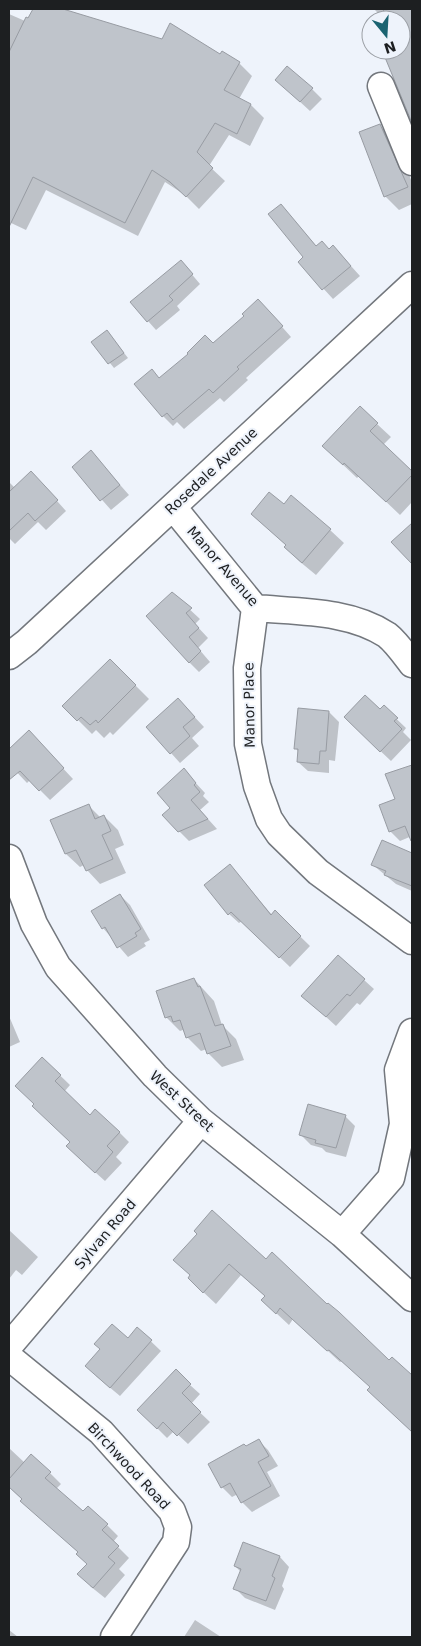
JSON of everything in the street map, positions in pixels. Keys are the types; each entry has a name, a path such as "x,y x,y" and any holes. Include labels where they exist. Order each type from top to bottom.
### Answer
{"street":[{"path":"380,86 412,162"},
{"name":"Rosedale Avenue","path":"9,656 27,642 412,285"},
{"name":"Manor Avenue","path":"173,507 255,608 320,614 356,620 388,636 412,664"},
{"name":"Manor Place","path":"255,608 247,668 248,744 257,786 269,819 280,834 318,872 412,941"},
{"name":"West Street","path":"9,858 34,924 58,967 155,1076 201,1121 342,1234 412,1298"},
{"path":"342,1234 391,1178 403,1124 398,1070 412,1032"},
{"name":"Sylvan Road","path":"9,1346 201,1121"},
{"name":"Birchwood Road","path":"9,1356 101,1432 172,1511 176,1521 178,1527 176,1542 114,1637"}],"building":[{"path":"33,9 63,9 162,39 170,23 220,54 222,51 240,62 224,90 251,104 237,134 215,123 197,152 213,168 186,197 170,182 152,170 125,223 33,177 9,227 9,52 26,17 28,18"},
{"path":"412,9 412,123 386,60 411,60 411,10 383,10"},
{"path":"287,66 313,88 300,102 275,80"},
{"path":"380,124 408,187 384,197 359,132"},
{"path":"281,204 316,246 322,241 329,249 333,245 351,266 322,290 298,262 303,257 268,214"},
{"path":"181,260 193,274 169,296 173,300 147,322 130,302"},
{"path":"258,299 283,326 237,367 239,369 213,393 209,389 173,420 167,413 162,417 134,384 152,369 159,378 188,354 205,335 213,343 244,316 242,314"},
{"path":"107,330 124,353 108,364 91,342"},
{"path":"360,406 378,423 370,431 412,471 412,475 386,502 344,463 343,465 322,446"},
{"path":"91,450 120,485 100,501 72,467"},
{"path":"31,471 58,500 35,521 28,513 9,531 9,492"},
{"path":"269,492 284,504 291,495 331,529 302,563 284,547 286,545 251,514"},
{"path":"412,523 412,564 391,542"},
{"path":"172,592 192,608 186,613 199,628 189,637 201,651 189,663 146,616"},
{"path":"110,659 136,685 98,723 96,720 90,725 81,717 77,721 62,706"},
{"path":"365,695 380,709 384,705 398,718 394,721 402,729 380,752 344,717"},
{"path":"178,698 195,717 183,727 190,736 170,754 146,727"},
{"path":"298,708 329,711 326,751 320,751 319,764 297,762 298,749 294,749"},
{"path":"29,730 64,768 39,791 20,771 9,780 9,749"},
{"path":"412,765 411,841 405,826 389,832 379,805 395,799 385,774"},
{"path":"184,768 196,783 194,785 200,792 191,800 208,819 178,832 162,815 170,808 157,793"},
{"path":"89,804 95,819 104,815 111,831 102,835 113,859 86,871 76,850 65,854 50,820"},
{"path":"382,840 412,853 412,886 384,875 386,871 371,865"},
{"path":"230,864 271,915 275,910 301,936 279,958 231,912 228,915 204,885"},
{"path":"120,894 141,929 135,933 137,936 117,948 105,927 102,929 91,911"},
{"path":"338,955 365,979 350,996 347,994 326,1017 301,996"},
{"path":"194,978 198,987 200,986 215,1026 223,1024 231,1046 207,1054 200,1033 186,1038 180,1020 173,1022 171,1016 165,1018 156,991"},
{"path":"42,1057 61,1075 55,1081 90,1115 95,1109 120,1132 107,1146 113,1152 95,1173 66,1146 70,1142 32,1106 34,1104 15,1086"},
{"path":"308,1104 346,1115 336,1148 315,1143 316,1140 299,1135"},
{"path":"212,1210 266,1259 272,1252 389,1360 392,1357 412,1375 412,1432 367,1390 370,1387 329,1350 327,1351 280,1308 276,1314 261,1300 265,1296 229,1264 203,1293 188,1278 190,1275 173,1260 197,1234 194,1231"},
{"path":"112,1324 128,1338 137,1327 152,1340 110,1388 85,1366 100,1349 94,1344"},
{"path":"176,1369 191,1384 182,1393 201,1412 177,1436 163,1422 157,1429 137,1410"},
{"path":"259,1439 269,1456 258,1462 271,1486 241,1503 230,1483 221,1488 208,1464 244,1444 246,1446"},
{"path":"31,1454 51,1472 45,1478 83,1511 88,1506 108,1524 102,1530 119,1546 108,1557 115,1563 93,1588 77,1574 87,1564 76,1554 78,1552 20,1501 22,1499 9,1487 9,1479"},
{"path":"243,1542 280,1556 272,1576 275,1578 266,1601 233,1589 241,1569 234,1566"}]}
